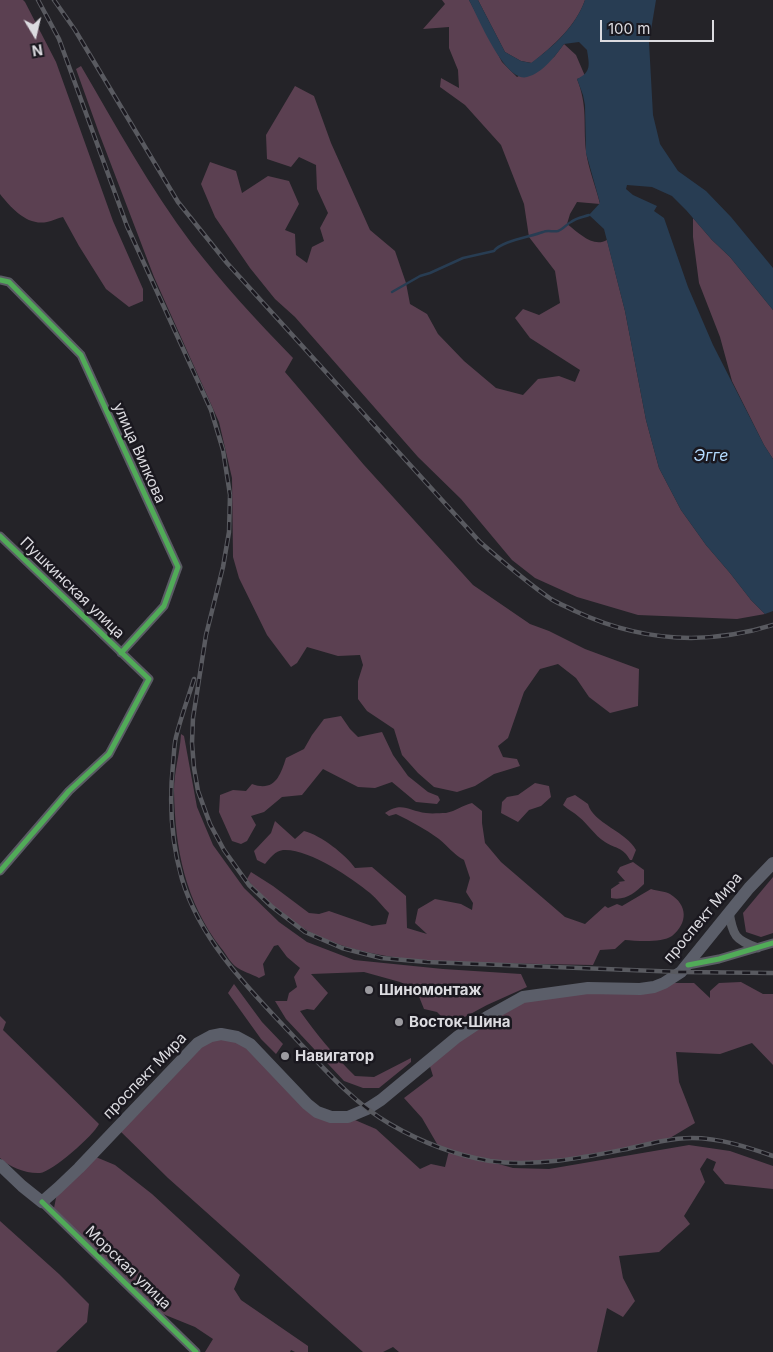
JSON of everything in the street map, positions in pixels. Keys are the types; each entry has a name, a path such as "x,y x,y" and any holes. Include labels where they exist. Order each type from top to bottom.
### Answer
{"main road":[{"name":"проспект Мира","path":"42,1202 79,1168 198,1043 211,1036 221,1034 237,1037 250,1044 307,1104 317,1112 331,1117 348,1117 381,1100 457,1037 487,1017 523,997 588,988 640,989 654,987 681,972 729,912 773,863"},
{"name":"Морская улица","path":"0,1164 22,1186 42,1202"}],"street":[{"name":"улица Вилкова","path":"0,280 10,282 81,355 178,568 164,606 121,653"},
{"name":"Пушкинская улица","path":"0,536 149,680 109,754 69,791 0,871"},
{"path":"729,912 732,930 741,942 759,948"},
{"path":"688,965 719,959 773,943"},
{"name":"Морская улица","path":"42,1202 196,1352"}],"shaded area":[{"path":"0,0 23,0 25,2 56,62 113,221 143,289 143,301 129,307 106,289 63,217 40,223 26,219 14,210 0,194"},
{"path":"442,0 469,0 502,62 517,77 554,57 564,44 576,55 585,76 577,79 583,98 587,157 600,204 577,202 567,224 591,241 602,242 607,240 625,311 646,420 659,468 681,510 706,545 751,600 765,614 737,619 638,615 577,597 535,578 512,560 461,499 418,457 295,317 275,299 250,268 215,217 201,184 210,162 236,171 242,193 268,176 289,181 299,204 285,230 295,234 296,255 307,263 312,247 324,241 320,228 328,213 317,189 316,165 299,157 291,167 267,159 266,135 295,86 314,96 331,143 370,230 395,251 406,283 410,304 427,314 438,334 464,361 496,388 523,395 538,379 559,376 575,382 580,370 530,338 515,318 523,309 539,315 560,303 555,271 529,237 524,204 501,145 465,105 440,87 441,78 459,88 458,70 449,48 449,27 423,29 445,4"},
{"path":"478,0 585,0 570,27 532,63 521,61 505,52"},
{"path":"81,66 134,157 177,223 228,288 293,358 285,372 364,465 473,585 530,624 585,649 639,669 638,706 610,713 589,697 576,678 558,664 540,669 524,692 508,738 498,746 503,757 517,759 520,766 494,774 475,786 457,792 434,787 418,773 402,755 394,729 367,711 358,699 358,681 363,665 360,655 338,656 307,647 297,663 291,667 267,635 239,578 233,557 232,478 219,422 154,277 76,69"},
{"path":"693,218 730,257 773,310 773,459 732,381 720,337 699,283 693,237"},
{"path":"341,716 358,737 382,732 393,755 408,776 428,792 438,796 440,800 437,804 416,802 392,782 375,788 358,787 323,769 302,795 282,797 264,812 251,816 256,825 247,841 241,844 232,841 219,812 220,795 233,790 246,791 252,784 266,786 271,784 278,777 286,758 304,749 324,719"},
{"path":"181,734 184,736 197,807 213,845 244,888 279,922 307,942 354,960 443,969 521,974 527,987 487,1005 450,1025 437,1012 424,1009 416,989 400,982 364,972 311,974 328,993 314,1010 300,1011 326,1045 355,1076 374,1077 411,1058 411,1062 379,1088 363,1088 344,1081 286,1019 275,1001 287,1001 289,993 297,987 294,977 300,968 287,957 278,945 274,946 263,964 265,975 259,978 240,969 230,960 199,912 184,874 177,833 174,784"},
{"path":"535,783 549,786 551,797 541,806 529,810 518,822 501,813 502,802 507,797 518,795"},
{"path":"575,795 588,804 596,817 632,844 636,850 632,860 622,850 601,839 563,805 567,798"},
{"path":"472,803 482,811 485,843 501,862 565,917 585,924 605,906 608,908 617,904 622,906 651,889 668,893 676,898 684,914 681,926 672,936 662,940 625,940 615,949 600,950 593,965 418,960 372,953 328,941 308,931 275,908 247,879 251,872 309,913 319,914 329,911 372,926 386,924 389,913 373,895 341,872 317,859 305,854 283,850 275,853 265,864 257,860 254,851 271,833 275,821 295,839 304,831 325,841 355,868 372,867 406,896 407,928 427,934 415,923 418,909 435,899 461,904 472,910 473,903 466,892 470,878 464,860 439,839 413,822 396,814 389,816 385,813 391,809 401,807 426,813 446,813"},
{"path":"633,862 644,870 644,884 629,895 616,899 611,898 611,889 620,883 618,882 625,881 617,872 620,867"},
{"path":"773,877 773,933 761,937 746,932 743,913"},
{"path":"741,982 763,994 773,994 773,1065 752,1043 720,1054 676,1052 679,1082 695,1123 665,1141 583,1158 523,1164 488,1161 513,1168 549,1169 689,1145 730,1151 773,1166 773,1189 725,1184 713,1170 716,1162 707,1158 700,1169 705,1182 684,1216 690,1224 659,1252 619,1256 623,1278 635,1301 623,1317 607,1308 597,1352 399,1352 393,1347 383,1352 363,1352 168,1178 117,1128 198,1043 237,1037 307,1104 348,1117 376,1129 420,1169 431,1164 445,1167 449,1151 440,1149 422,1118 404,1098 433,1076 428,1060 510,1002 664,983 694,983 710,998 710,991 719,983"},
{"path":"234,984 262,1022 283,1044 276,1054 261,1039 228,993"},
{"path":"0,1016 6,1022 3,1030 99,1124 72,1152 54,1166 40,1173 18,1169 0,1158"},
{"path":"91,1155 115,1165 152,1194 240,1275 234,1289 241,1300 308,1346 308,1352 295,1352 291,1350 290,1352 205,1352 213,1339 195,1327 153,1310 53,1213 58,1188"},
{"path":"0,1221 89,1304 87,1322 56,1352 0,1352"}],"water":[{"name":"Эгге","path":"469,0 478,0 505,52 521,61 531,63 570,27 585,0 656,0 649,42 653,115 660,144 678,171 706,191 731,217 773,268 773,310 730,257 672,196 652,187 627,185 626,189 633,195 657,206 654,211 664,218 688,287 713,345 773,459 773,611 765,614 751,600 706,545 681,510 659,468 646,420 625,311 604,229 589,215 600,203 586,153 585,105 577,79 587,70 589,63 587,50 579,42 564,44 548,64 538,72 527,77 519,76 501,60"}],"waterway":[{"path":"392,292 420,276 463,258 494,251 509,242 545,231 558,231 575,220 589,215"}],"railway":[{"path":"38,0 59,39 127,226 211,410 223,450 230,495 229,532 223,567 206,635 193,718 192,743 198,791 210,824 224,850 249,885 271,906 305,932 342,948 381,958 427,962 681,972 773,973"},
{"path":"54,0 75,30 178,202 227,263 480,542 551,599 599,621 624,629 648,634 698,638 748,632 773,625"},
{"path":"194,679 175,740 171,793 175,850 182,879 191,902 215,946 246,985 329,1074 364,1106 377,1116 414,1137 451,1151 490,1161 507,1163 559,1161 684,1138 723,1141 773,1156"}],"cycle path":[{"path":"0,280 9,282 81,355 178,567 164,606 121,653"},
{"path":"0,536 149,679 109,754 69,791 0,871"},
{"path":"688,965 719,959 773,943"},
{"path":"42,1202 196,1352"}],"place":[{"name":"Шиномонтаж","path":"369,990"},
{"name":"Восток-Шина","path":"399,1022"},
{"name":"Навигатор","path":"285,1056"}]}
